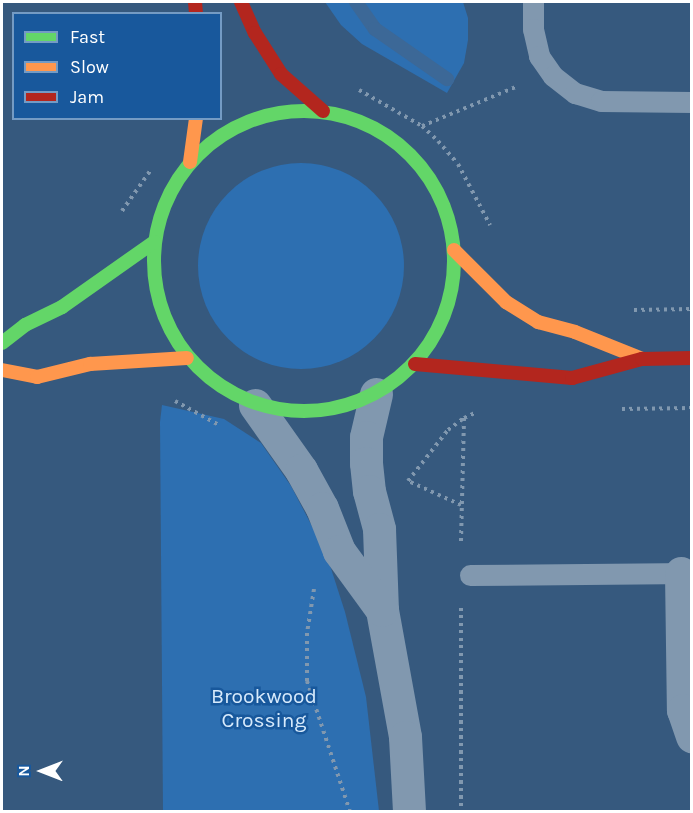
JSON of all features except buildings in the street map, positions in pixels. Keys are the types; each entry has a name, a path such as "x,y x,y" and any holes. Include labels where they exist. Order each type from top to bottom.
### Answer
{"street":[{"path":"241,2 255,33 281,75 323,111"},
{"path":"287,111 323,111 359,120 386,134 408,152 431,179 443,202 454,250 454,279 437,334 415,364 376,394 346,407 287,412 255,405 219,387 187,358 167,324 157,290 154,242 166,200 190,162 216,138 249,122 287,111"},
{"path":"190,162 196,120"},
{"path":"2,342 25,325 62,307 154,242"},
{"path":"454,250 506,302 538,322 574,332 642,359"},
{"path":"2,370 37,376 90,364 187,358"},
{"path":"415,364 572,378 642,359 692,358"},
{"path":"376,394 366,437 366,463 369,491 379,529 382,610 405,737 409,812"},
{"path":"255,405 301,470 322,508 339,551 382,610"},
{"path":"686,573 683,710 692,735"}],"lane":[{"path":"533,2 539,56 550,73 574,93 601,101 692,102"},
{"path":"470,575 686,573"}],"path":[{"path":"492,230 458,164 422,126 550,73"},
{"path":"116,218 130,202 152,165"},
{"path":"627,310 692,309"},
{"path":"170,399 223,428"},
{"path":"613,409 692,408"},
{"path":"461,505 408,481 448,430 464,418 481,410"},
{"path":"461,552 464,418"},
{"path":"315,587 307,633 307,681 350,812"},
{"path":"461,598 461,812"}],"green space":[{"path":"325,2 463,2 468,18 468,40 464,63 447,93 362,44 341,25"},
{"path":"301,163 321,165 340,171 374,193 396,227 402,246 404,266 402,286 396,305 374,339 340,361 321,367 301,369 281,367 262,361 228,339 206,305 200,286 198,266 200,246 206,227 228,193 262,171 281,165"},
{"name":"Brookwood Crossing","path":"162,405 224,419 261,443 291,486 326,553 345,612 366,697 379,811 163,811 160,422"}],"waterway":[{"path":"356,2 375,29 447,79"}],"traffic: fast":[{"path":"304,111 333,114 361,122 387,136 410,155 429,178 443,204 451,232 454,261 451,290 443,318 429,344 410,367 387,386 361,400 333,408 304,411 275,408 247,400 221,386 198,367 179,344 165,318 157,290 154,261 157,232 165,204 179,178 198,155 221,136 247,122 275,114 304,111"},
{"path":"2,343 25,325 62,307 154,242"}],"traffic: slow":[{"path":"190,162 196,120"},
{"path":"454,250 506,302 538,322 575,332 642,359"},
{"path":"2,370 37,377 90,364 187,358"}],"traffic: jam":[{"path":"195,2 196,12"},
{"path":"241,2 255,33 281,74 323,111"},
{"path":"415,364 572,378 642,359 692,358"}]}
